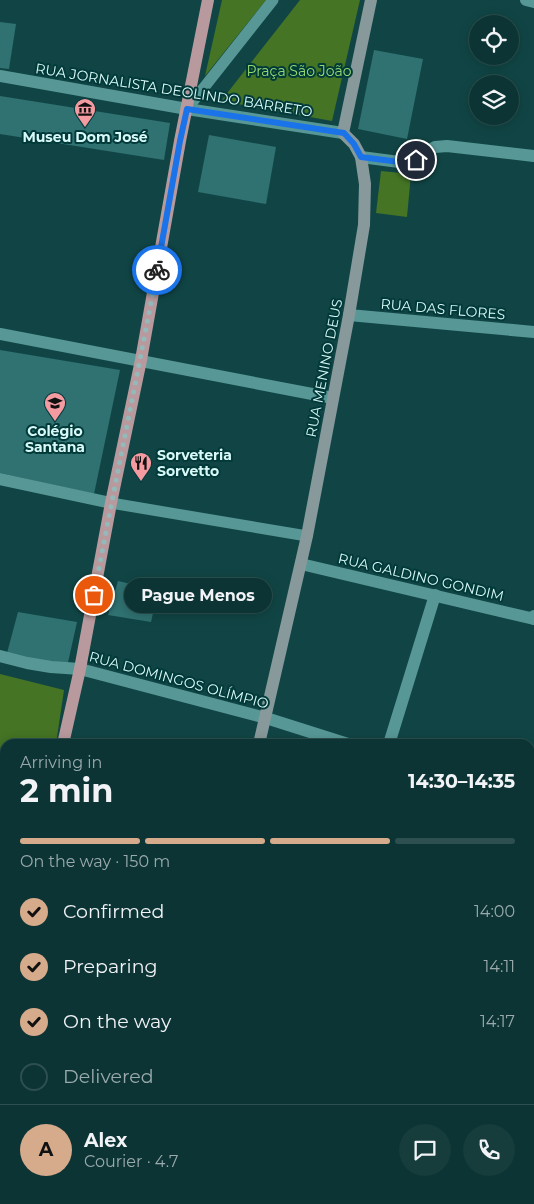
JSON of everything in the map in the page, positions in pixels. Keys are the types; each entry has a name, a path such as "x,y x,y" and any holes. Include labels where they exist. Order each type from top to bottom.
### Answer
{"main road":[{"path":"64,739 141,360 180,141 208,0"},
{"path":"344,133 371,0"},
{"name":"RUA MENINO DEUS","path":"260,739 307,536 364,225 365,184 361,157 354,144 344,133"}],"street":[{"path":"187,109 273,0"},
{"path":"526,0 534,2"},
{"name":"RUA JORNALISTA DEOLINDO BARRETO","path":"0,76 187,109 344,133"},
{"path":"361,157 407,163 416,160 424,152 435,147 447,146 534,156"},
{"name":"RUA DAS FLORES","path":"349,315 534,332"},
{"path":"0,334 333,398"},
{"path":"0,479 111,502 307,536"},
{"name":"RUA GALDINO GONDIM","path":"300,564 534,618"},
{"path":"391,739 435,595"},
{"name":"RUA DOMINGOS OLÍMPIO","path":"0,656 51,667 80,668 266,718 332,739"}],"green space":[{"name":"Praça São João","path":"222,0 266,0 205,76"},
{"name":"Praça São João","path":"300,0 360,0 332,121 221,101"},
{"path":"381,171 411,174 407,217 376,213"},
{"path":"0,674 64,690 57,739 0,739"}],"building":[{"path":"0,22 16,24 9,69 0,68"},
{"path":"374,50 423,59 407,139 358,129"},
{"name":"Museu Dom José","path":"0,96 170,123 164,160 0,134"},
{"path":"209,135 276,147 266,204 198,192"},
{"name":"Colégio Santana","path":"0,350 120,370 94,494 0,473"},
{"path":"118,581 158,590 151,622 108,615"},
{"path":"18,612 77,622 67,667 7,653"}],"way so far":[{"path":"94,595 157,270"}],"place":[{"name":"Museu Dom José","path":"85,128"},
{"name":"Colégio Santana","path":"55,422"},
{"name":"Sorveteria Sorvetto","path":"141,482"},
{"name":"Pague Menos","path":"94,595"}],"route":[{"path":"157,270 187,109 344,133 354,144 361,157 407,163 416,160"}]}
